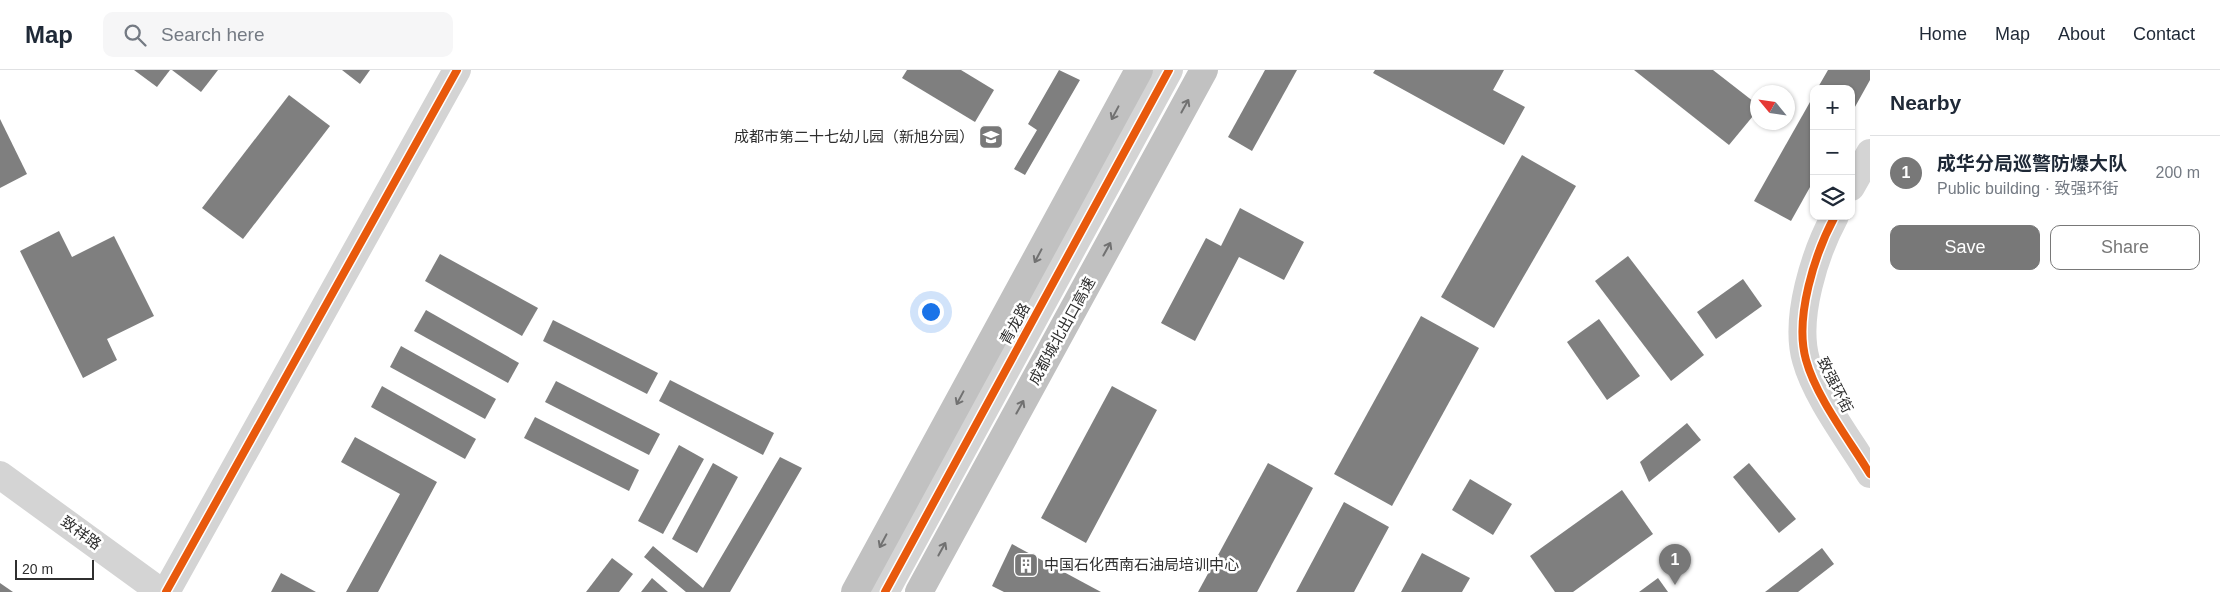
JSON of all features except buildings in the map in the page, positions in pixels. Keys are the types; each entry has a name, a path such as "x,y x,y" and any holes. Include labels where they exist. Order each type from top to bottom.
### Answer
{"highway":[{"path":"855,592 1139,70"},
{"name":"成都城北出口高速","path":"919,592 1204,70"}],"street":[{"path":"166,592 457,70"},
{"name":"青龙路","path":"885,592 1169,70"},
{"path":"1855,180 1870,154"},
{"name":"致强环街","path":"1833,220 1812,273 1802,318 1806,360 1820,394 1870,474"},
{"name":"致祥路","path":"0,475 161,592"}],"cycle path":[{"path":"166,592 457,70"},
{"path":"885,592 1169,70"},
{"path":"1833,220 1820,248 1808,286 1803,325 1803,343 1806,360 1817,389 1870,474"}],"place":[{"name":"成都市第二十七幼儿园（新旭分园）","path":"991,137"},
{"name":"中国石化西南石油局培训中心","path":"1026,565"},
{"name":"成华分局巡警防爆大队","path":"1675,585"}]}
